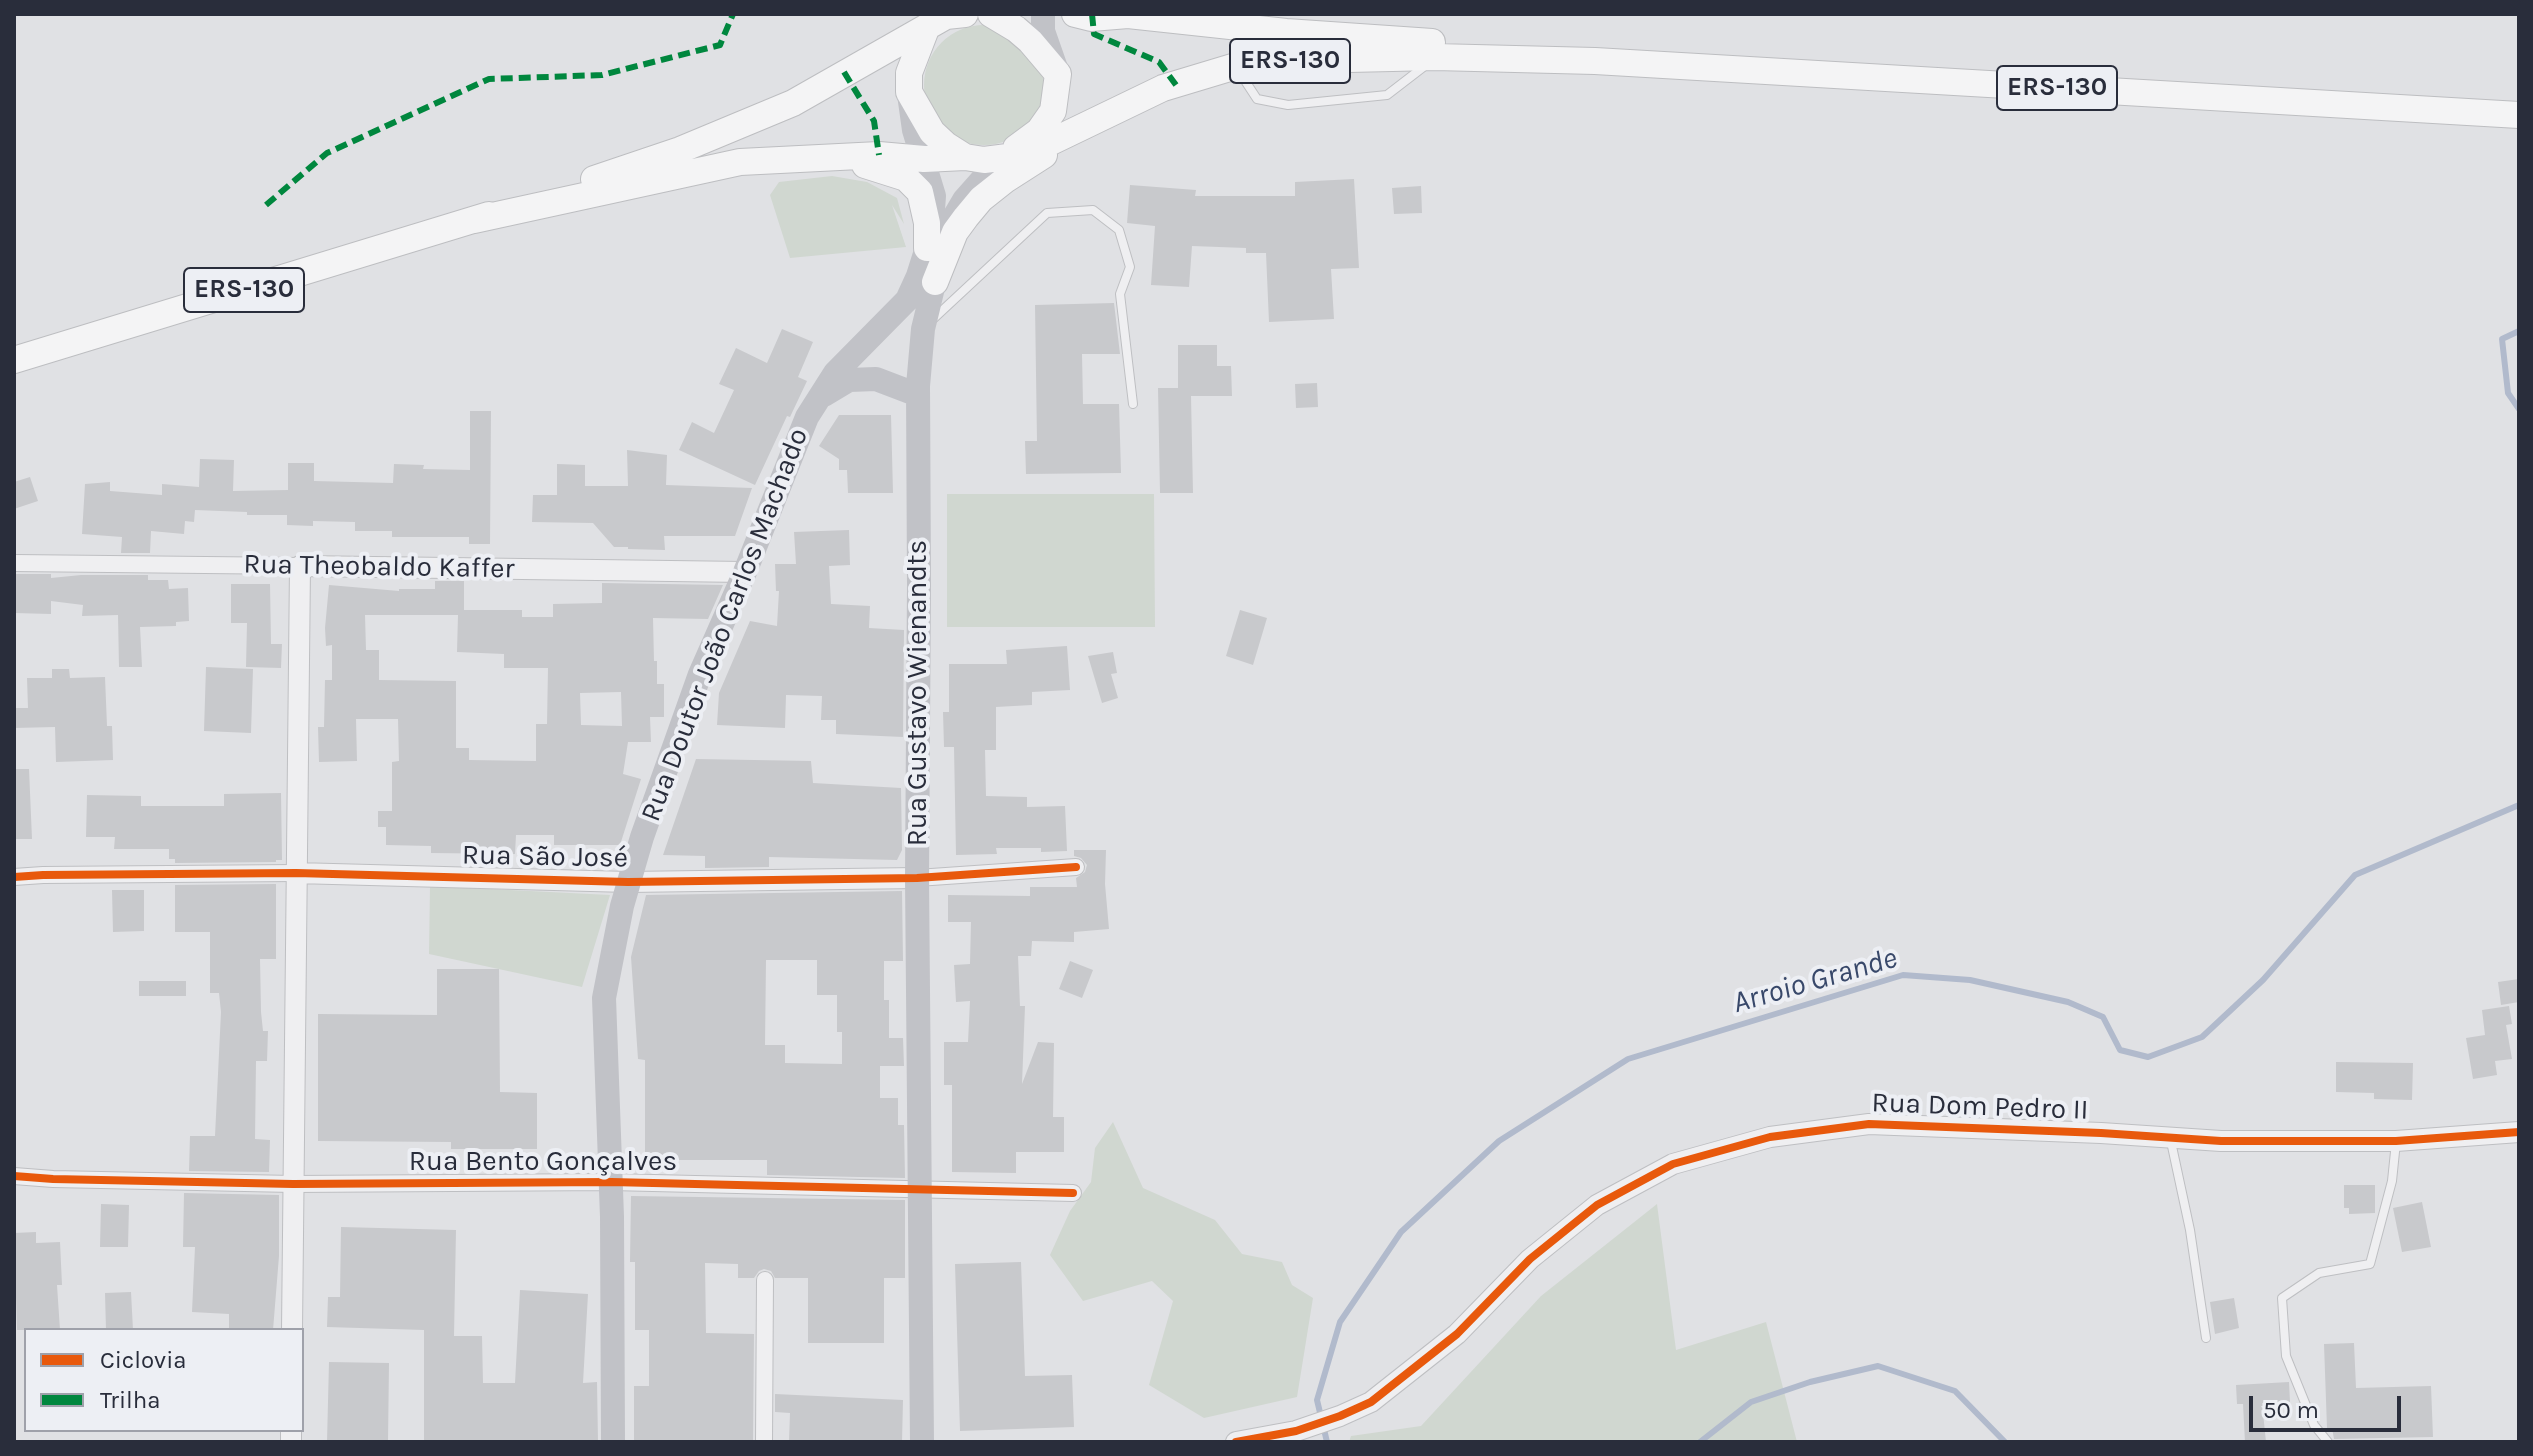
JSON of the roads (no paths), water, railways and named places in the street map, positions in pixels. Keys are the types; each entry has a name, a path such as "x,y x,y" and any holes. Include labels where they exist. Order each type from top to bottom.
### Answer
{"main road":[{"path":"991,14 1030,41 1058,74"},
{"path":"926,279 957,210 1003,156 1039,131 1053,111 1058,74 1043,31 1043,14"},
{"name":"ERS-130","path":"1075,14 1091,18 1127,14 1286,32 1470,44 1595,61"},
{"path":"927,248 934,217 934,196 914,130 909,73 946,18"},
{"name":"ERS-130","path":"14,360 474,220 680,150 779,109 946,18"},
{"name":"ERS-130","path":"474,220 740,162 879,155 984,160 1024,155 1163,88 1236,66 1306,60 1435,57 1595,61 2519,115"},
{"path":"909,92 932,132 965,157"},
{"path":"926,279 955,232 981,199 1114,109"},
{"path":"822,157 879,167 906,178 920,192 927,223 926,279"},
{"name":"Rua Gustavo Wienandts","path":"922,1442 917,878 918,395 926,279"},
{"name":"Rua Doutor João Carlos Machado","path":"613,1442 611,1182 604,998 628,882 700,674 807,417 835,373 858,346 926,279"},
{"path":"818,399 849,380 876,379 918,395"}],"street":[{"name":"Rua Theobaldo Kaffer","path":"14,563 745,572"},
{"path":"292,1328 300,566"},
{"name":"Rua São José","path":"14,877 296,873 628,882 917,878 1076,867"},
{"name":"Rua Dom Pedro II","path":"1236,1442 1296,1431 1371,1402 1457,1334 1530,1259 1597,1205 1673,1164 1770,1137 1869,1124 2170,1136 2221,1141 2396,1141 2519,1132"},
{"name":"Rua Bento Gonçalves","path":"14,1176 293,1184 611,1182 1073,1193"},
{"path":"764,1442 765,1280"}],"lane":[{"path":"1236,66 1257,99 1288,105 1387,95 1435,57"},
{"path":"923,329 1047,213 1093,210 1119,230 1130,267 1120,294 1133,404"},
{"path":"2170,1136 2190,1230 2206,1338"},
{"path":"2328,1442 2314,1425 2286,1356 2282,1298 2319,1273 2370,1264 2392,1181 2396,1141"}],"waterway":[{"name":"Arroio Grande","path":"2519,331 2502,339 2508,393 2519,409"},
{"name":"Arroio Grande","path":"1327,1442 1317,1400 1340,1322 1401,1232 1499,1141 1628,1059 1903,975 1970,980 2068,1002 2103,1017 2120,1050 2148,1057 2202,1037 2263,980 2355,875 2519,805"},
{"name":"Arroio Grande","path":"1700,1442 1751,1402 1810,1382 1878,1366 1955,1391 2005,1442"}]}
